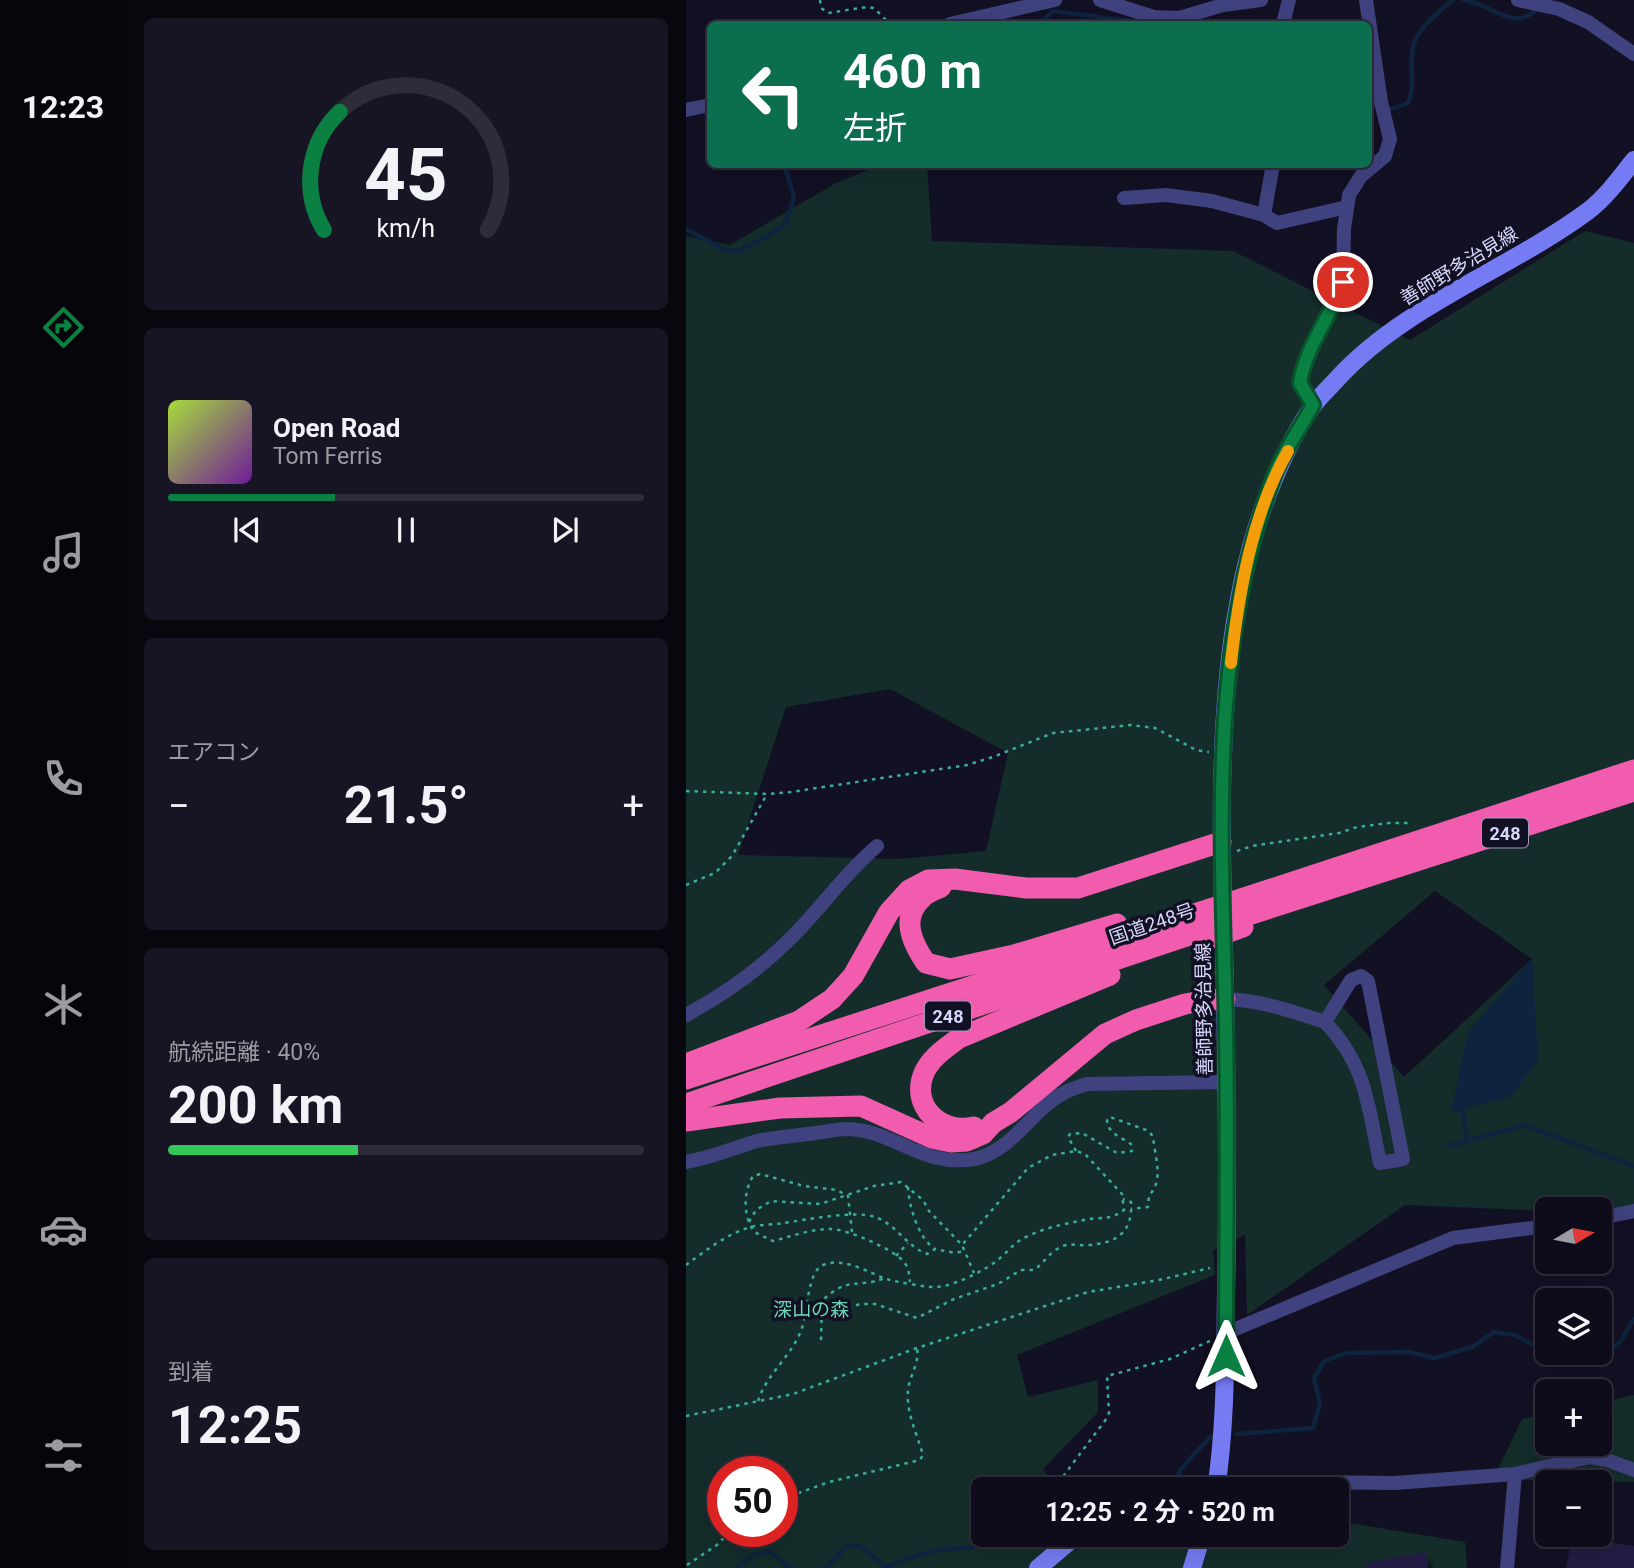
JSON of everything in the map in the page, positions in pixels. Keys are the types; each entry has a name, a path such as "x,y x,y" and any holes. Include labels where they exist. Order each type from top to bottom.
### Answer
{"highway":[{"name":"国道248号","path":"1242,914 1634,770"},
{"name":"国道248号","path":"686,1079 1208,922 1377,875 1634,791"},
{"path":"686,1064 799,1021 832,999 853,976 889,912 909,890 928,880 955,879 1027,888 1078,888 1229,846"},
{"path":"955,879 922,898 913,911 909,924 915,948 926,963 950,969 1014,955 1154,913 1208,922"},
{"path":"993,1124 963,1130 948,1127 934,1119 922,1105 920,1088 924,1072 939,1053 959,1038 1107,976 1208,922 1242,914"},
{"name":"国道248号","path":"686,1104 1208,922"},
{"path":"686,1121 780,1108 861,1106 932,1138 951,1142 967,1141 983,1134 1105,1034 1136,1020 1185,1004 1225,999"}],"main road":[{"name":"善師野多治見線","path":"1217,1477 1226,1400 1227,1266 1225,999 1229,846 1222,751 1235,623 1259,518 1274,475 1313,405 1359,355 1396,328 1590,209 1611,189 1634,160"},
{"path":"1038,1568 1063,1547"},
{"path":"1192,1568 1198,1547"}],"street":[{"path":"963,21 1055,0"},
{"path":"1100,0 1154,16 1179,18 1223,5 1261,0"},
{"path":"1284,21 1289,0"},
{"path":"1366,0 1369,21"},
{"path":"1518,0 1559,9 1588,22 1634,54"},
{"path":"1372,41 1381,102 1390,139 1385,156 1372,167"},
{"path":"686,110 707,106"},
{"path":"1264,215 1272,168"},
{"path":"1313,405 1300,383 1302,368 1336,302 1343,282 1349,195 1361,176 1371,168"},
{"path":"1124,198 1166,195 1212,201 1264,215 1277,223 1347,207"},
{"path":"686,1015 709,1003 754,972 792,937 859,862 877,846"},
{"path":"1225,999 1275,1007 1325,1022 1342,1040 1356,1062 1363,1082 1380,1163 1403,1159 1368,981 1360,976 1351,980 1325,1022"},
{"path":"686,1162 759,1141 845,1129 869,1131 931,1158 953,1161 976,1158 994,1152 1010,1140 1046,1104 1065,1091 1087,1084 1227,1082"},
{"path":"1612,1215 1634,1212"},
{"path":"1226,1333 1453,1238 1535,1228"},
{"path":"1349,1483 1395,1483 1516,1474 1589,1457 1607,1460 1634,1470"},
{"path":"1507,1568 1516,1474"}],"path":[{"path":"820,0 821,8 828,13 867,7 874,8 887,21"},
{"path":"686,791 767,794 967,765 1053,733 1131,725 1155,728 1196,750 1222,751"},
{"path":"686,885 715,873 732,856 767,794"},
{"path":"1229,846 1252,846 1389,823 1415,823"},
{"path":"1076,1151 1069,1138 1070,1134 1082,1133 1117,1153 1132,1151 1132,1145 1112,1132 1107,1125 1107,1119 1110,1117 1149,1131 1153,1138 1158,1182 1149,1195 1148,1207 1131,1209"},
{"path":"758,1401 762,1389 798,1339 805,1319 811,1280 822,1265 833,1263 854,1266 886,1278 934,1288 954,1284 999,1259 1014,1242 1042,1230 1092,1219 1112,1218 1124,1210 1122,1194 1085,1154 1076,1151 1052,1155 1028,1168 962,1245"},
{"path":"848,1196 837,1190 804,1186 760,1174 753,1176 746,1195 749,1222 754,1232 773,1241 813,1231 833,1229 852,1232 904,1261 910,1282"},
{"path":"749,1222 756,1210 771,1201 820,1204 901,1182 923,1200 929,1211 962,1245 974,1273"},
{"path":"908,1187 910,1206 929,1245 955,1253 965,1251"},
{"path":"848,1196 852,1232"},
{"path":"832,1314 860,1304 874,1304 917,1318 954,1299 998,1284 1021,1270 1034,1270 1059,1248 1070,1244 1088,1245 1124,1233 1130,1225 1131,1209 1129,1199 1123,1199"},
{"path":"686,1265 710,1247 751,1227 822,1216 873,1216 927,1254 936,1249"},
{"path":"896,1256 908,1243"},
{"path":"686,1416 793,1394 917,1348 1088,1292 1227,1266"},
{"path":"821,1340 822,1301 837,1287 886,1278"},
{"path":"1063,1477 1107,1418 1107,1376 1170,1359 1226,1333"},
{"path":"798,1493 829,1482 920,1460 923,1455 910,1412 908,1394 909,1382 916,1365 917,1348"},
{"path":"687,1565 714,1547"}],"green space":[{"name":"深山の森","path":"874,168 927,168 932,241 1233,251 1410,340 1585,231 1634,243 1634,1214 1612,1213 1612,1197 1535,1197 1535,1210 1405,1205 1247,1315 1245,1235 1213,1250 1215,1275 1017,1355 1028,1397 1098,1380 1098,1412 1043,1469 1048,1477 971,1477 971,1547 1349,1547 1349,1524 1355,1524 1465,1542 1467,1568 686,1568 686,236 730,245 836,183","holes":["890,689 1008,753 986,851 898,859 738,855 786,707","1435,891 1532,959 1404,1077 1324,985"]},
{"path":"1634,1395 1634,1482 1612,1482 1612,1470 1535,1470 1535,1480 1493,1479 1522,1419 1535,1416 1535,1456 1612,1456 1612,1400"}],"water":[{"path":"1532,958 1538,1061 1510,1097 1451,1112 1468,1032"}],"building":[{"path":"1612,1543 1634,1546 1634,1568 1566,1568 1570,1547 1612,1547"},
{"path":"1426,1552 1428,1568 1368,1568 1367,1562"}],"waterway":[{"path":"1372,106 1392,109 1408,103 1412,89 1412,54 1415,40 1429,21 1453,0"},
{"path":"1463,0 1509,17 1518,18 1536,11"},
{"path":"1042,21 1053,11 1132,21"},
{"path":"686,229 725,250 739,251 773,233 786,222 794,197 785,168"},
{"path":"1462,1109 1467,1141"},
{"path":"1449,1146 1524,1125 1634,1166"},
{"path":"1237,1434 1313,1428 1320,1404 1314,1378 1324,1361 1346,1353 1408,1352 1435,1358 1472,1347 1494,1332 1515,1335 1565,1363 1586,1361 1601,1356 1620,1342 1634,1319"},
{"path":"1177,1477 1180,1470 1212,1437"},
{"path":"826,1568 847,1546 860,1546 886,1567 928,1552 977,1547"},
{"path":"737,1568 751,1556 768,1551 791,1568"}],"slow traffic":[{"path":"1231,663 1235,623 1259,518 1274,475 1288,451"}],"route":[{"path":"1226,1356 1227,1082 1221,842 1222,751 1228,685 1235,623 1259,518 1274,475 1313,405 1300,383 1302,368 1336,302 1343,282"}]}
